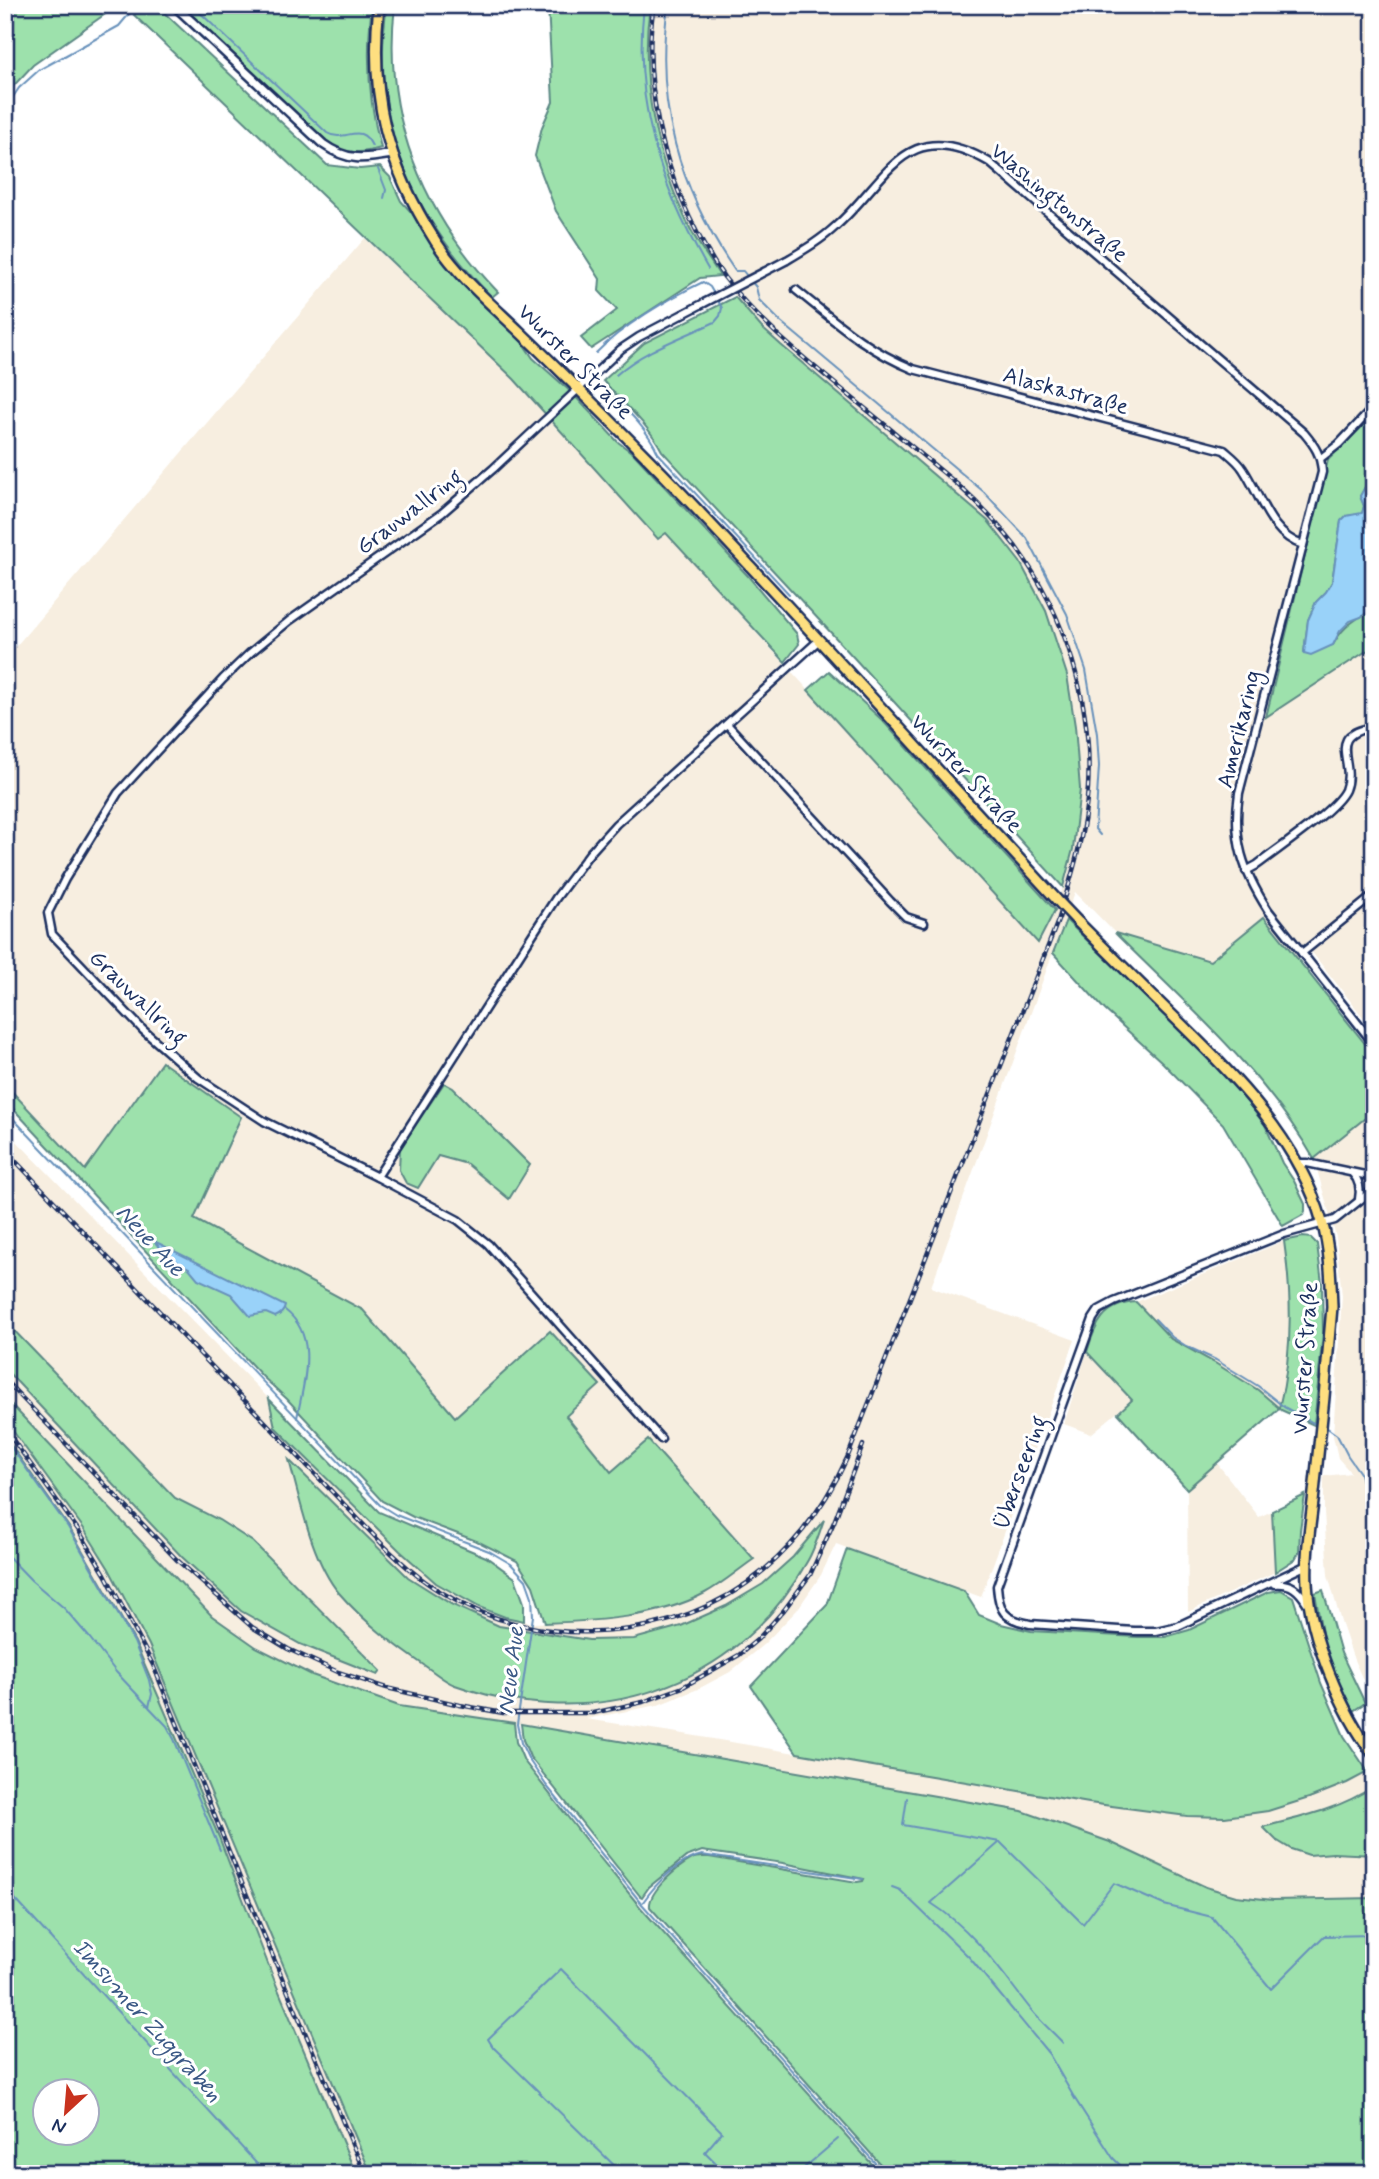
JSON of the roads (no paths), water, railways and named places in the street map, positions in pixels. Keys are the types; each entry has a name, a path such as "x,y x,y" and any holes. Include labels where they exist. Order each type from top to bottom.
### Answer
{"main road":[{"name":"Wurster Straße","path":"379,5 376,49 378,99 393,155 417,209 449,259 489,303 663,474 1078,922 1224,1066 1262,1110 1298,1163 1311,1189 1323,1224 1332,1307 1307,1564 1309,1606 1332,1681 1374,1755"}],"street":[{"path":"174,5 334,152 348,158 362,159 393,155"},
{"name":"Washingtonstraße","path":"578,390 621,349 639,337 807,249 837,225 897,160 914,150 938,145 974,153 989,162 1304,433 1321,458"},
{"name":"Alaskastraße","path":"796,290 862,344 913,369 1224,450 1242,467 1278,530 1291,542 1303,545"},
{"name":"Grauwallring","path":"377,1177 264,1121 198,1078 143,1030 60,943 52,934 48,912 118,793 250,653 331,589 442,513 494,469 578,390"},
{"path":"1321,458 1339,444 1374,407"},
{"name":"Amerikaring","path":"1321,458 1322,472 1240,793 1236,818 1238,846 1246,871 1268,910 1374,1044"},
{"path":"661,1440 488,1244 458,1220 377,1177 571,876 616,824 818,641"},
{"path":"727,724 890,901 906,917 924,923"},
{"path":"1246,871 1338,801 1348,782 1345,750 1348,737 1359,729 1374,727"},
{"path":"1302,953 1374,895"},
{"path":"1298,1163 1374,1177"},
{"path":"1352,1172 1359,1184 1359,1200"},
{"path":"1323,1224 1335,1220 1374,1189"},
{"name":"Überseering","path":"1307,1564 1178,1626 1156,1631 1030,1624 1013,1620 999,1605 997,1587 1093,1319 1099,1310 1284,1234 1323,1224"},
{"path":"1269,1584 1282,1583 1295,1588 1309,1606"}],"water":[{"path":"1374,471 1374,607 1350,621 1340,631 1333,645 1311,655 1304,653 1308,620 1316,602 1332,582 1341,521 1346,516 1362,513 1364,506 1360,496"},
{"path":"154,1241 285,1306 284,1310 275,1317 266,1313 250,1316 231,1294 198,1279 189,1268 167,1257"}],"waterway":[{"path":"192,5 327,133 334,136 357,133 367,138 372,146"},
{"path":"644,5 643,76 654,142 676,206 708,269"},
{"path":"668,5 665,77 675,144 699,209 715,240 735,271 743,271 747,276"},
{"name":"Neue Aue","path":"5,109 19,88 39,70 119,26 135,7"},
{"path":"378,169 386,190 384,198"},
{"path":"751,281 756,287 759,300 781,322 984,492 1027,538 1067,614 1086,670 1097,734 1099,766 1095,829 1100,835"},
{"path":"596,353 632,323 703,282 714,294"},
{"path":"616,375 651,351 715,322 722,308 717,299"},
{"path":"603,387 641,426 658,453 789,594"},
{"name":"Neue Aue","path":"5,1110 380,1505 396,1515 489,1551 511,1564 526,1580 532,1597 533,1616 517,1724 521,1743 529,1760 642,1904 885,2174"},
{"path":"285,1310 296,1321 306,1346 305,1374 297,1418"},
{"path":"1155,1319 1172,1337 1216,1360 1258,1386 1284,1407 1317,1425"},
{"path":"1326,1427 1337,1435 1360,1473 1365,1495 1374,1507"},
{"path":"5,1439 68,1527 134,1642 149,1680 152,1694 149,1707 167,1726 174,1739 220,1850"},
{"path":"5,1553 64,1608 116,1672 148,1706"},
{"path":"907,1798 903,1825 1000,1842 1083,1924 1114,1883 1164,1905 1212,1917 1271,1989 1324,1936 1374,1935"},
{"path":"1000,1842 931,1903 974,1939 1032,2011 1063,2043"},
{"path":"643,1902 669,1873 702,1855 863,1879"},
{"path":"892,1887 900,1890 969,1957 1049,2054 1113,2158 1129,2174"},
{"name":"Imsumer Zuggraben","path":"5,1888 266,2174"},
{"path":"623,2174 493,2047 488,2039 561,1969 722,2132 705,2152 727,2174"},
{"path":"797,2174 838,2139"}],"railway":[{"path":"5,1150 383,1545 433,1587 479,1612 520,1625 563,1631 606,1632 649,1626 690,1613 729,1595 764,1570 802,1532 832,1488 848,1456 1059,918 1084,821 1088,788 1086,724 1081,693 1062,631 1034,573 1016,547 958,485 778,335 736,292 702,242 684,205 659,127 651,66 654,5"},
{"path":"5,1380 176,1559 252,1627 288,1649 338,1672 387,1688 503,1713 593,1713 643,1702 683,1687 739,1655 758,1639 784,1610 810,1575 834,1522 863,1445"},
{"path":"5,1429 79,1531 153,1665 365,2174"}]}
